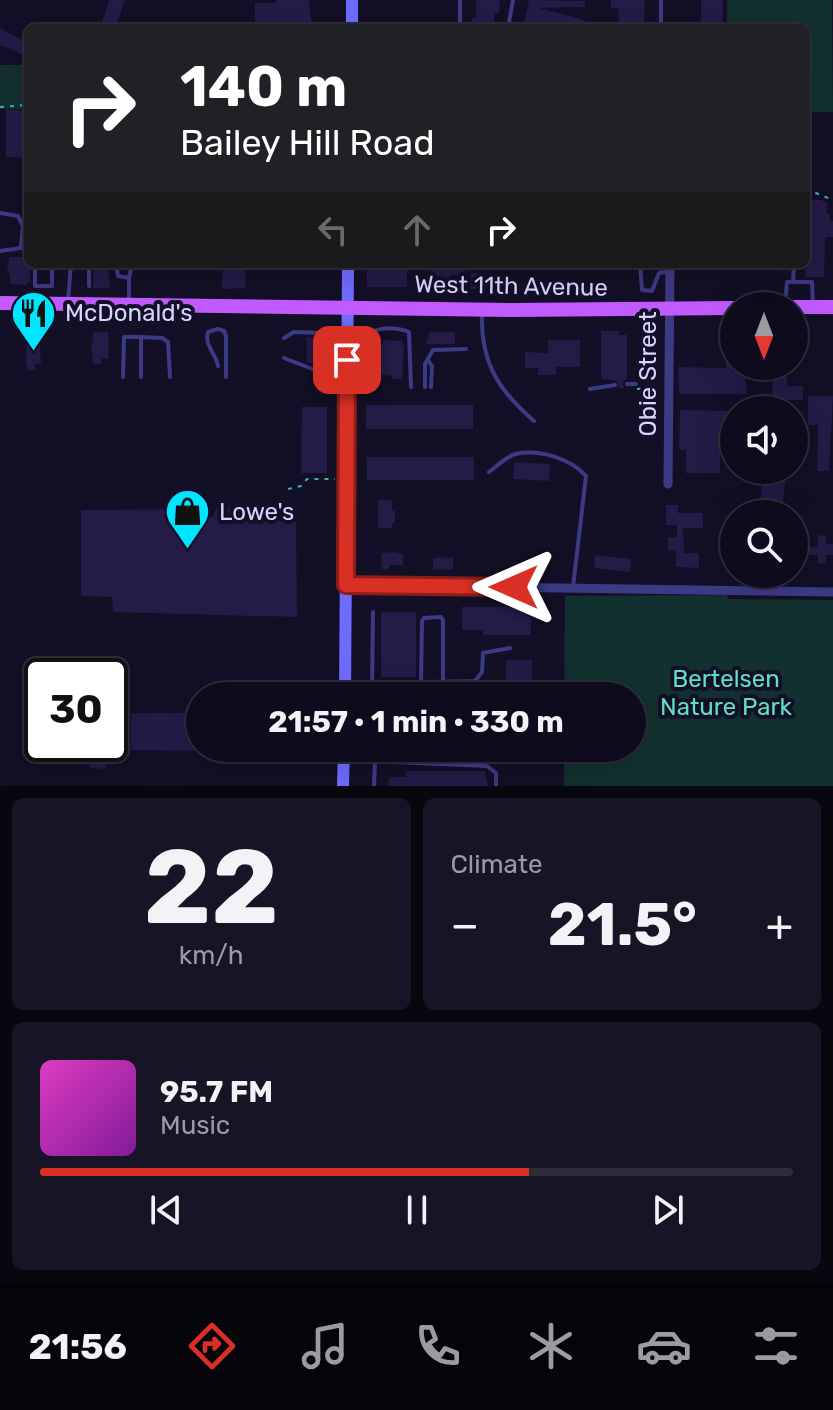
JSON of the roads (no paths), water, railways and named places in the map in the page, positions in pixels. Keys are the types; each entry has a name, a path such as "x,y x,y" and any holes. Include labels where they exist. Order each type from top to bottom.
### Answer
{"main road":[{"name":"West 11th Avenue","path":"0,303 482,309 720,308"},
{"path":"808,307 833,307"}],"street":[{"path":"352,0 352,24"},
{"path":"345,682 348,268"},
{"name":"Obie Street","path":"668,484 670,268"},
{"path":"346,585 833,592"},
{"path":"343,786 344,762"}],"lane":[{"path":"460,0 460,24"},
{"path":"509,24 513,0"},
{"path":"661,0 661,24"},
{"path":"0,213 18,216 23,226 21,248 0,251"},
{"path":"35,268 35,286 52,286 52,268"},
{"path":"68,304 71,268"},
{"path":"89,268 89,286"},
{"path":"117,268 118,276 129,278"},
{"path":"130,305 131,268"},
{"path":"640,268 641,290 652,291 660,272 670,268"},
{"path":"793,282 794,268"},
{"path":"786,292 787,282 812,282 813,307"},
{"path":"482,309 482,347 489,366 518,406 534,421"},
{"path":"218,366 217,357 207,346 206,339 208,332 218,329 224,331 226,336 226,377"},
{"path":"368,391 369,335 378,329 409,332 411,387"},
{"path":"284,338 294,332 323,333 324,363 322,369 315,370 284,358"},
{"path":"123,377 124,337 162,338 168,342 170,377"},
{"path":"141,337 141,377"},
{"path":"425,387 424,366 430,353 436,349 466,349"},
{"path":"428,360 432,366 431,387"},
{"path":"627,384 636,384"},
{"path":"590,389 615,385"},
{"path":"489,472 512,455 532,453 577,465 586,476 573,587"},
{"path":"373,612 373,682"},
{"path":"421,682 422,621 424,618 441,617 443,682"},
{"path":"459,682 475,681 482,672 483,653 510,648"},
{"path":"374,786 375,762"},
{"path":"397,762 487,766 496,773 496,786"}],"place":[{"name":"McDonald's","path":"34,352"},
{"name":"Lowe's","path":"188,551"}],"park label":[{"name":"Bertelsen Nature Park","path":"726,693"}]}
